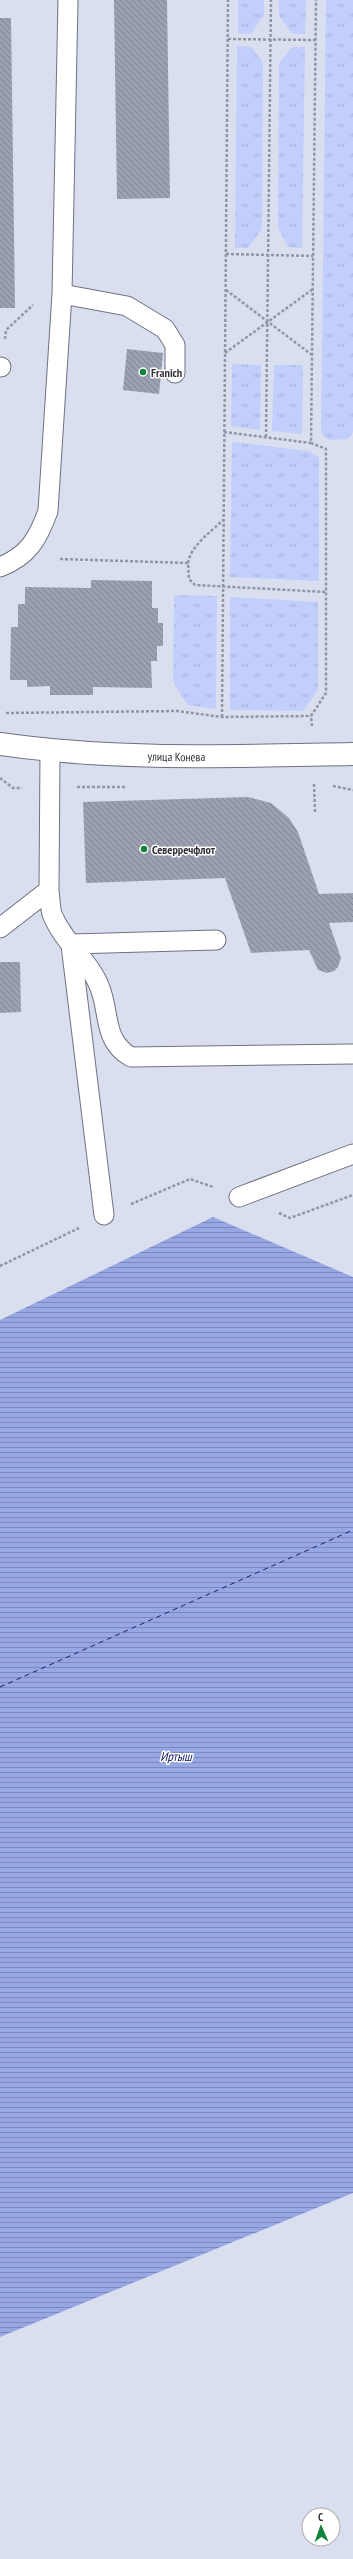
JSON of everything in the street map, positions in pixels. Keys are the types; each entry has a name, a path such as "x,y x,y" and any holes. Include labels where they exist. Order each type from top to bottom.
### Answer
{"street":[{"name":"улица Конева","path":"0,744 50,752 112,756 353,754"}],"lane":[{"path":"0,567 17,561 31,546 42,529 48,511 62,294 68,0"},
{"path":"62,294 127,306 164,328 175,345 175,373"},
{"path":"50,752 49,890 52,912 71,944 96,978 101,990 113,1043 121,1052 130,1057 353,1054"},
{"path":"0,928 49,890"},
{"path":"71,944 216,940"},
{"path":"71,944 104,1215"},
{"path":"238,1197 353,1154"}],"path":[{"path":"222,716 228,0"},
{"path":"266,437 271,0"},
{"path":"311,443 316,0"},
{"path":"228,39 315,40"},
{"path":"226,254 313,256"},
{"path":"225,353 313,289"},
{"path":"226,290 312,355"},
{"path":"0,367 6,330 34,304 62,294"},
{"path":"0,713 177,711 222,716 311,716 326,693 326,449 311,443 224,432"},
{"path":"224,519 190,555 188,564 189,579 191,582 223,586 326,592"},
{"path":"60,559 188,564"}],"green space":[{"path":"238,0 264,0 264,15 251,34 238,33"},
{"path":"279,0 306,0 305,34 292,34 279,16"},
{"path":"326,0 353,0 353,432 348,439 330,440 323,436 321,432"},
{"path":"237,46 251,47 263,62 262,229 248,248 235,248"},
{"path":"292,47 305,47 302,248 288,247 278,228 279,63"},
{"path":"232,364 261,365 260,430 231,426"},
{"path":"274,365 303,365 302,434 272,431"},
{"path":"232,442 309,451 319,457 319,581 230,577"},
{"path":"174,595 217,596 216,709 187,705 173,681"},
{"path":"230,597 318,602 318,690 303,711 230,710"}],"water":[{"name":"Иртыш","path":"213,1217 353,1277 353,2193 0,2337 0,1320"}],"building":[{"path":"114,0 167,0 170,198 117,199"},
{"path":"0,18 11,18 15,308 0,308"},
{"name":"Franich","path":"127,349 163,353 159,394 123,390"},
{"path":"91,580 152,581 152,608 158,608 158,623 163,623 163,646 157,646 157,661 151,661 152,688 93,687 93,695 50,695 50,686 27,687 27,680 10,680 11,627 18,627 18,604 25,604 25,587 91,588"},
{"path":"248,797 271,803 289,818 298,832 319,894 353,893 353,922 329,923 341,958 338,967 334,971 327,973 318,970 309,950 251,953 225,878 86,883 83,802"},
{"path":"0,962 20,962 21,1012 0,1013"}],"ferry route":[{"path":"0,1687 353,1530"}],"place":[{"name":"Franich","path":"143,372"},
{"name":"Северречфлот","path":"144,849"}]}
